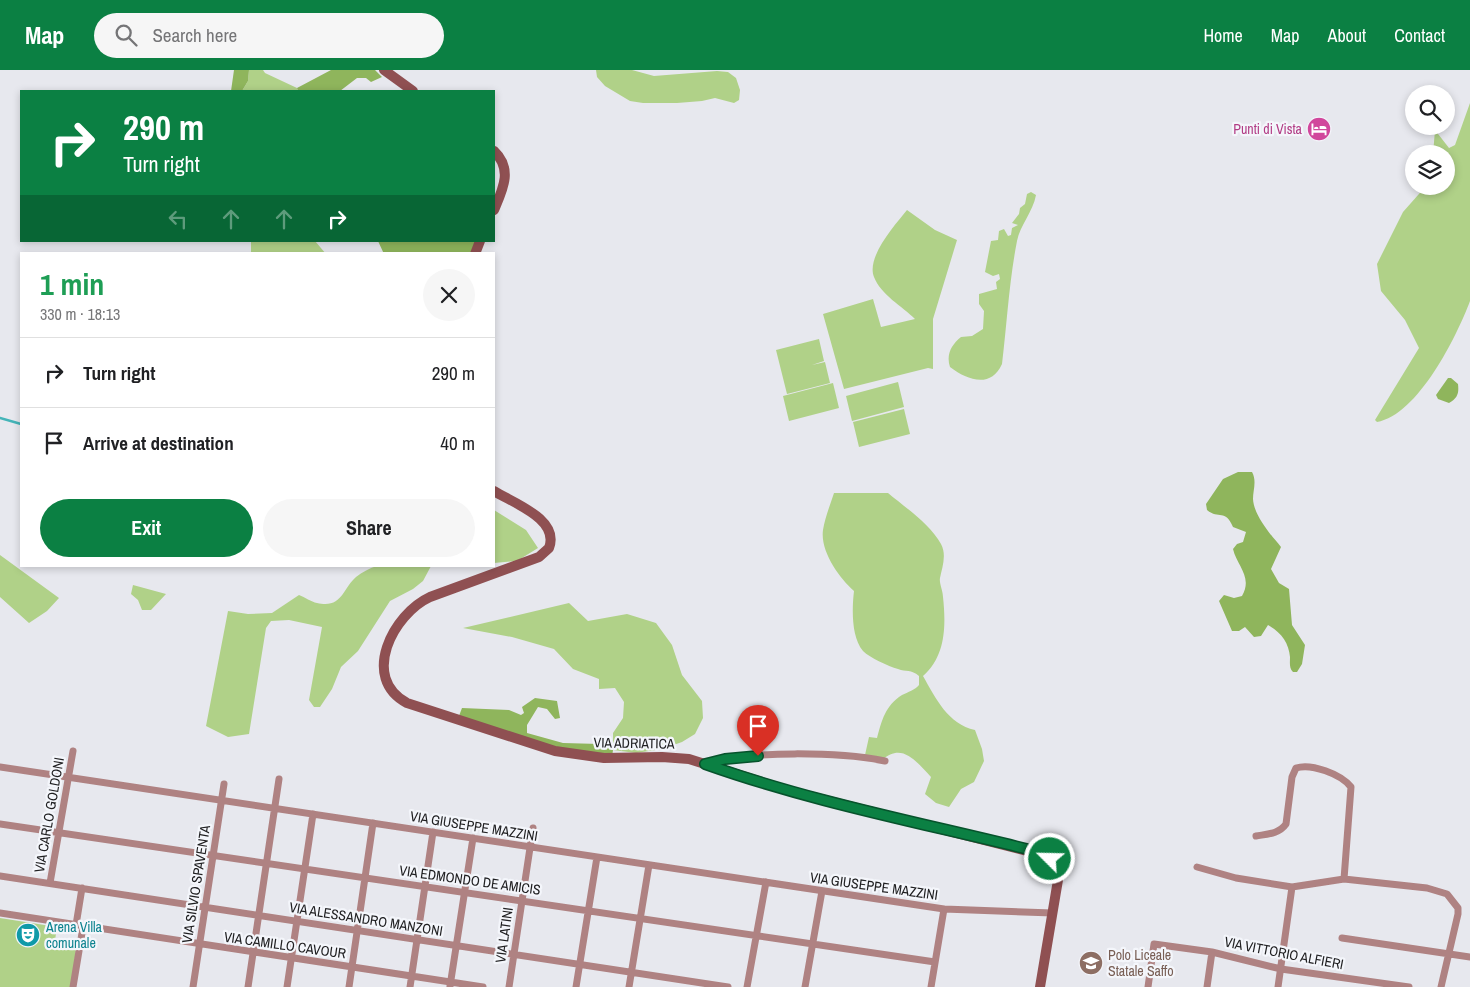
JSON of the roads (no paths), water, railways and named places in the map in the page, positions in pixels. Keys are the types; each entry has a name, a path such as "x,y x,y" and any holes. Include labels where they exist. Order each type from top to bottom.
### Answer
{"main road":[{"path":"384,70 412,90"},
{"path":"495,152 500,157 506,170 504,183 495,207"},
{"name":"VIA ADRIATICA","path":"495,492 539,518 547,525 551,534 550,546 545,554 430,597 407,614 392,635 384,660 384,677 396,696 407,703 550,750 604,758 672,757 705,764 790,791 868,812 1039,853 1052,861 1058,870 1054,913 1040,987"}],"street":[{"name":"VIA CARLO GOLDONI","path":"50,884 73,752"},
{"path":"705,764 725,759 773,754 862,756 885,762"},
{"path":"1256,836 1282,830 1286,824 1292,777 1296,768 1305,765 1339,776 1346,780 1351,787 1344,879"},
{"name":"VIA GIUSEPPE MAZZINI","path":"0,767 944,909 1054,913"},
{"path":"248,987 279,780"},
{"name":"VIA SILVIO SPAVENTA","path":"193,987 224,784"},
{"path":"287,987 313,814"},
{"path":"349,987 374,823"},
{"name":"VIA EDMONDO DE AMICIS","path":"0,824 935,962"},
{"name":"VIA LATINI","path":"509,987 532,828"},
{"path":"410,987 433,832"},
{"path":"450,985 473,838"},
{"path":"576,987 597,857"},
{"path":"629,987 649,865"},
{"path":"1197,867 1236,878 1292,887 1344,879 1438,891 1447,894 1458,908 1450,954 1441,987"},
{"name":"VIA ALESSANDRO MANZONI","path":"0,876 728,987"},
{"path":"747,987 766,882"},
{"path":"1278,987 1292,887"},
{"path":"73,987 82,888"},
{"path":"805,987 822,891"},
{"path":"931,987 944,909"},
{"name":"VIA CAMILLO CAVOUR","path":"0,913 412,976 450,985 482,987"},
{"path":"1342,938 1470,957"},
{"name":"VIA VITTORIO ALFIERI","path":"1148,987 1154,944 1212,952 1281,969 1409,987"},
{"path":"1207,987 1212,952"}],"waterway":[{"path":"0,418 20,424"}],"place":[{"name":"Punti di Vista","path":"1319,129"},
{"name":"Arena Villa comunale","path":"28,935"},
{"name":"Polo Liceale Statale Saffo","path":"1091,963"}]}
